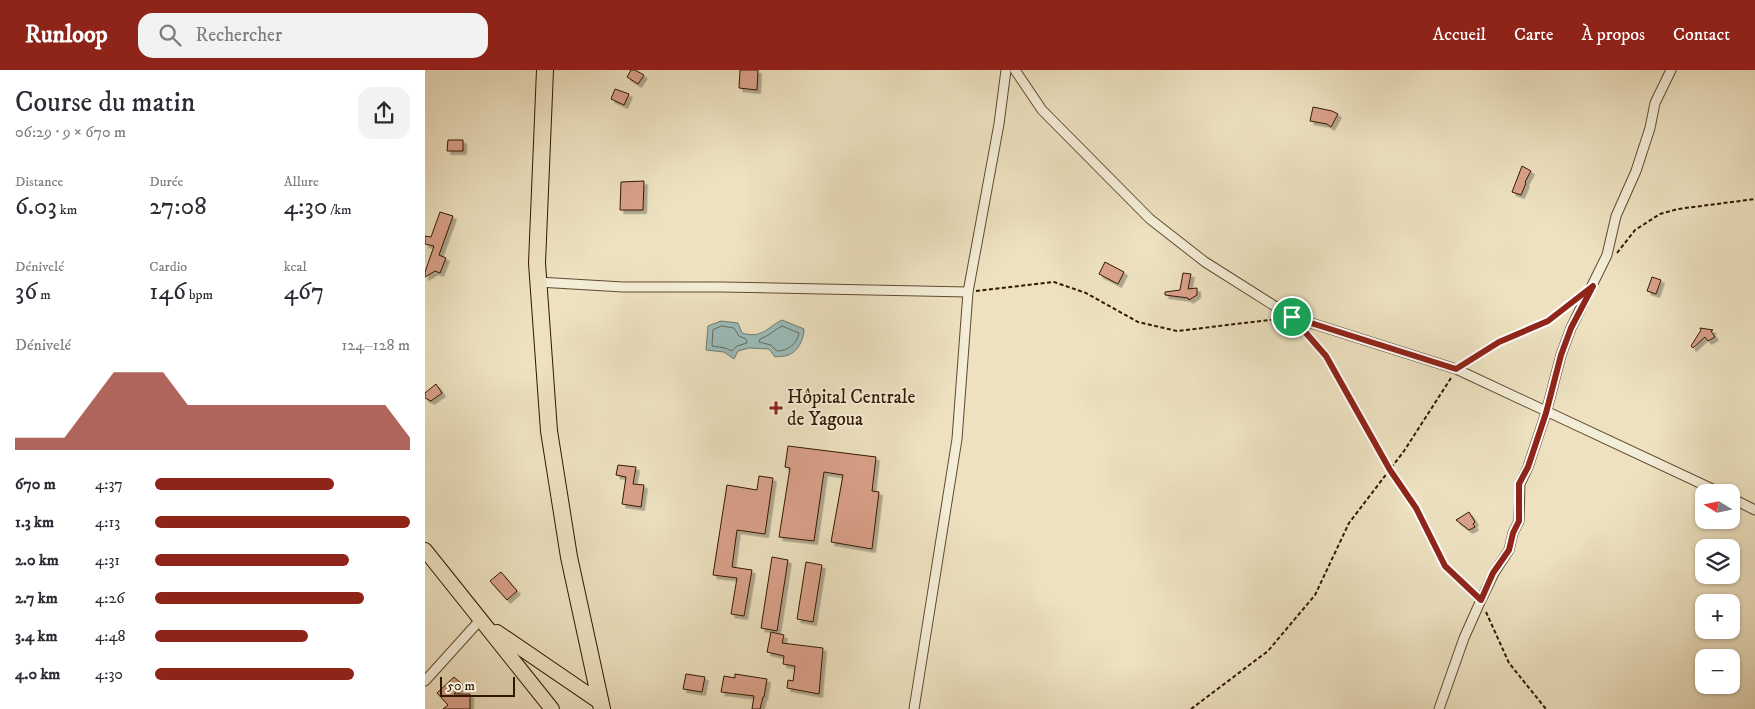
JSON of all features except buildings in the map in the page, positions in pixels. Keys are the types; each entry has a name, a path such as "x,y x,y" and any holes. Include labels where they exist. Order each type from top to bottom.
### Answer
{"highway":[{"path":"545,70 537,263 549,431 569,557 603,707"}],"main road":[{"path":"425,550 552,709"},
{"path":"483,622 603,707"}],"street":[{"path":"914,709 957,439 968,292 999,124 1006,70"},
{"path":"1015,70 1042,110 1150,218 1205,262 1292,317 1456,369 1546,413 1703,484"},
{"path":"1439,709 1464,638 1493,573 1509,550 1513,533 1519,521 1519,484 1528,467 1546,413 1561,355 1569,333 1607,255 1616,216 1636,171 1650,128 1655,103 1671,70"},
{"path":"539,282 623,287 721,286 968,292"},
{"path":"1740,502 1755,510"},
{"path":"425,681 483,622"}],"path":[{"path":"1617,254 1635,230 1660,214 1678,209 1755,199"},
{"path":"968,292 1054,282 1086,293 1138,322 1177,331 1292,317 1326,356 1390,470 1416,508 1445,566 1481,600 1509,663 1546,709"},
{"path":"1191,709 1268,651 1315,595 1349,523 1404,451 1456,369 1499,342 1548,321 1593,286"}],"water":[{"path":"782,320 804,329 800,345 795,351 786,356 775,357 769,349 749,348 738,351 734,359 724,352 706,350 708,326 721,321 738,323 742,333 754,335 763,332"}],"place":[{"name":"Hôpital Centrale de Yagoua","path":"776,408"}],"route":[{"path":"1593,286 1571,328 1561,355 1546,413 1528,467 1519,484 1519,521 1513,533 1509,550 1493,573 1481,600 1445,566 1416,508 1390,470 1326,356 1292,317 1456,369 1499,342 1548,321 1593,286"}]}
